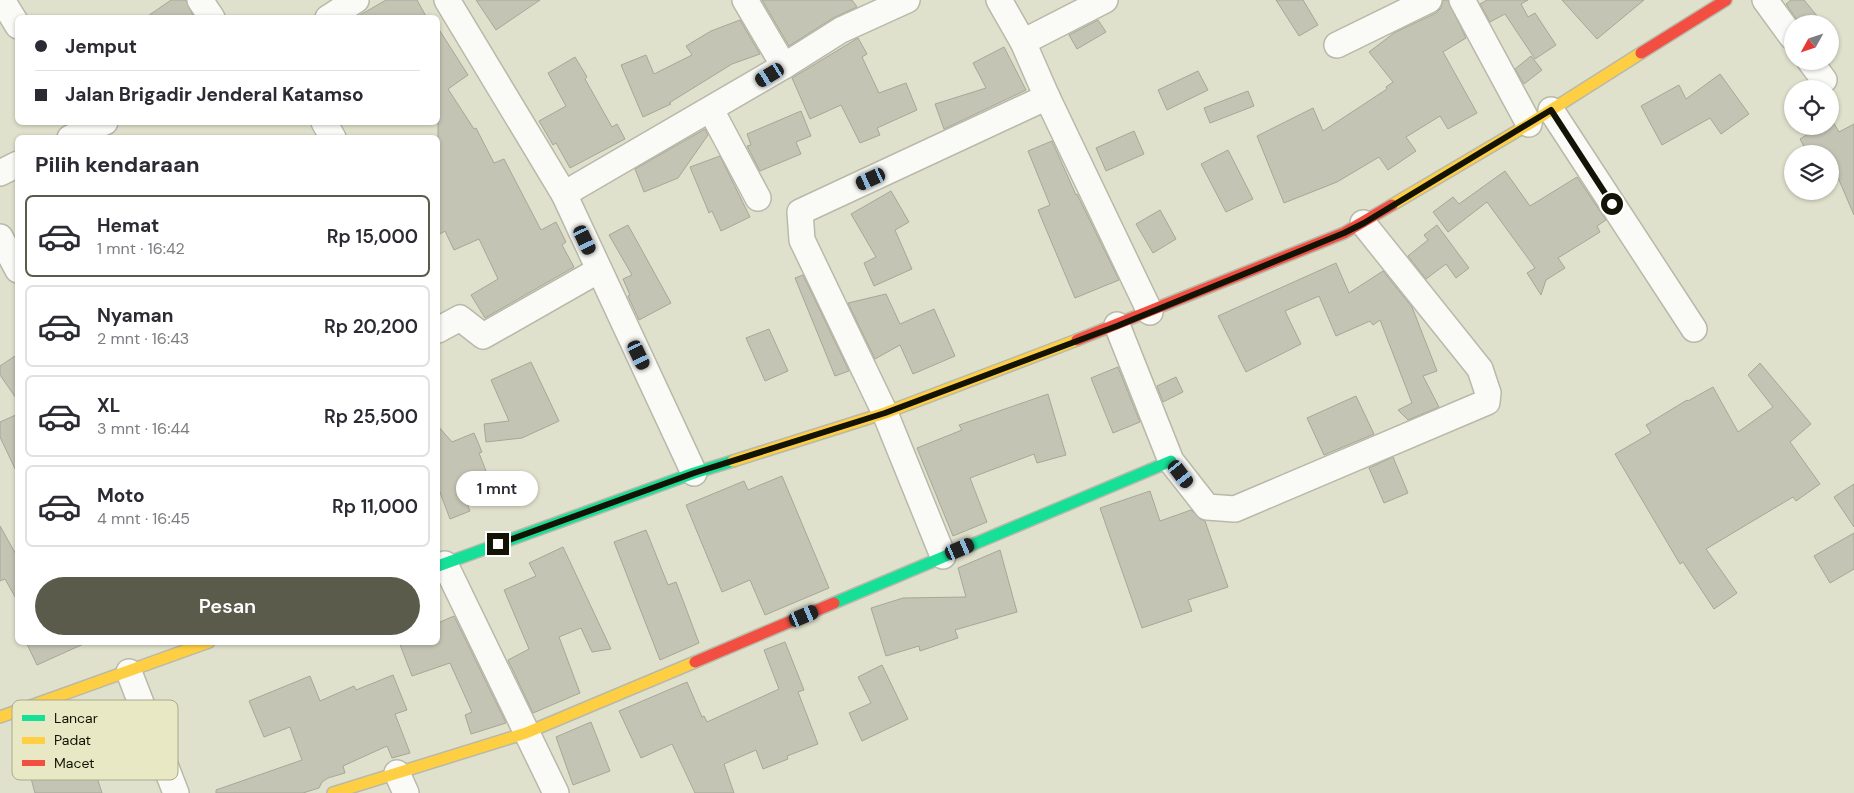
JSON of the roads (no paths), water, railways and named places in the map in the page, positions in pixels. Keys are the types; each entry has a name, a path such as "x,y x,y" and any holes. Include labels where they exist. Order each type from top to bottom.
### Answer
{"main road":[{"path":"441,565 694,473 885,413 1117,326 1344,233 1364,223 1551,110 1726,0"},
{"path":"333,793 402,783 770,631 943,556 1171,461"},
{"path":"49,700 201,645"},
{"path":"0,717 12,713"}],"street":[{"path":"2,0 15,21"},
{"path":"200,0 210,15"},
{"path":"333,15 356,0"},
{"path":"447,0 564,194 694,473"},
{"path":"745,0 784,66"},
{"path":"564,194 711,110 841,30 907,0"},
{"path":"999,0 1023,42 1047,97 1150,312"},
{"path":"1023,42 1105,0"},
{"path":"1337,45 1429,0"},
{"path":"1462,0 1528,124"},
{"path":"1765,0 1784,26"},
{"path":"943,556 885,413 802,240 800,212 1047,97"},
{"path":"711,110 758,198"},
{"path":"1551,110 1694,329"},
{"path":"76,132 96,125"},
{"path":"0,173 15,166"},
{"path":"1117,326 1171,461 1207,507 1236,509 1487,402 1488,393 1480,369 1364,223"},
{"path":"0,237 15,264"},
{"path":"440,329 460,318 483,336 599,270"},
{"path":"441,565 556,793"},
{"path":"129,672 140,700"},
{"path":"171,780 176,793"}]}
